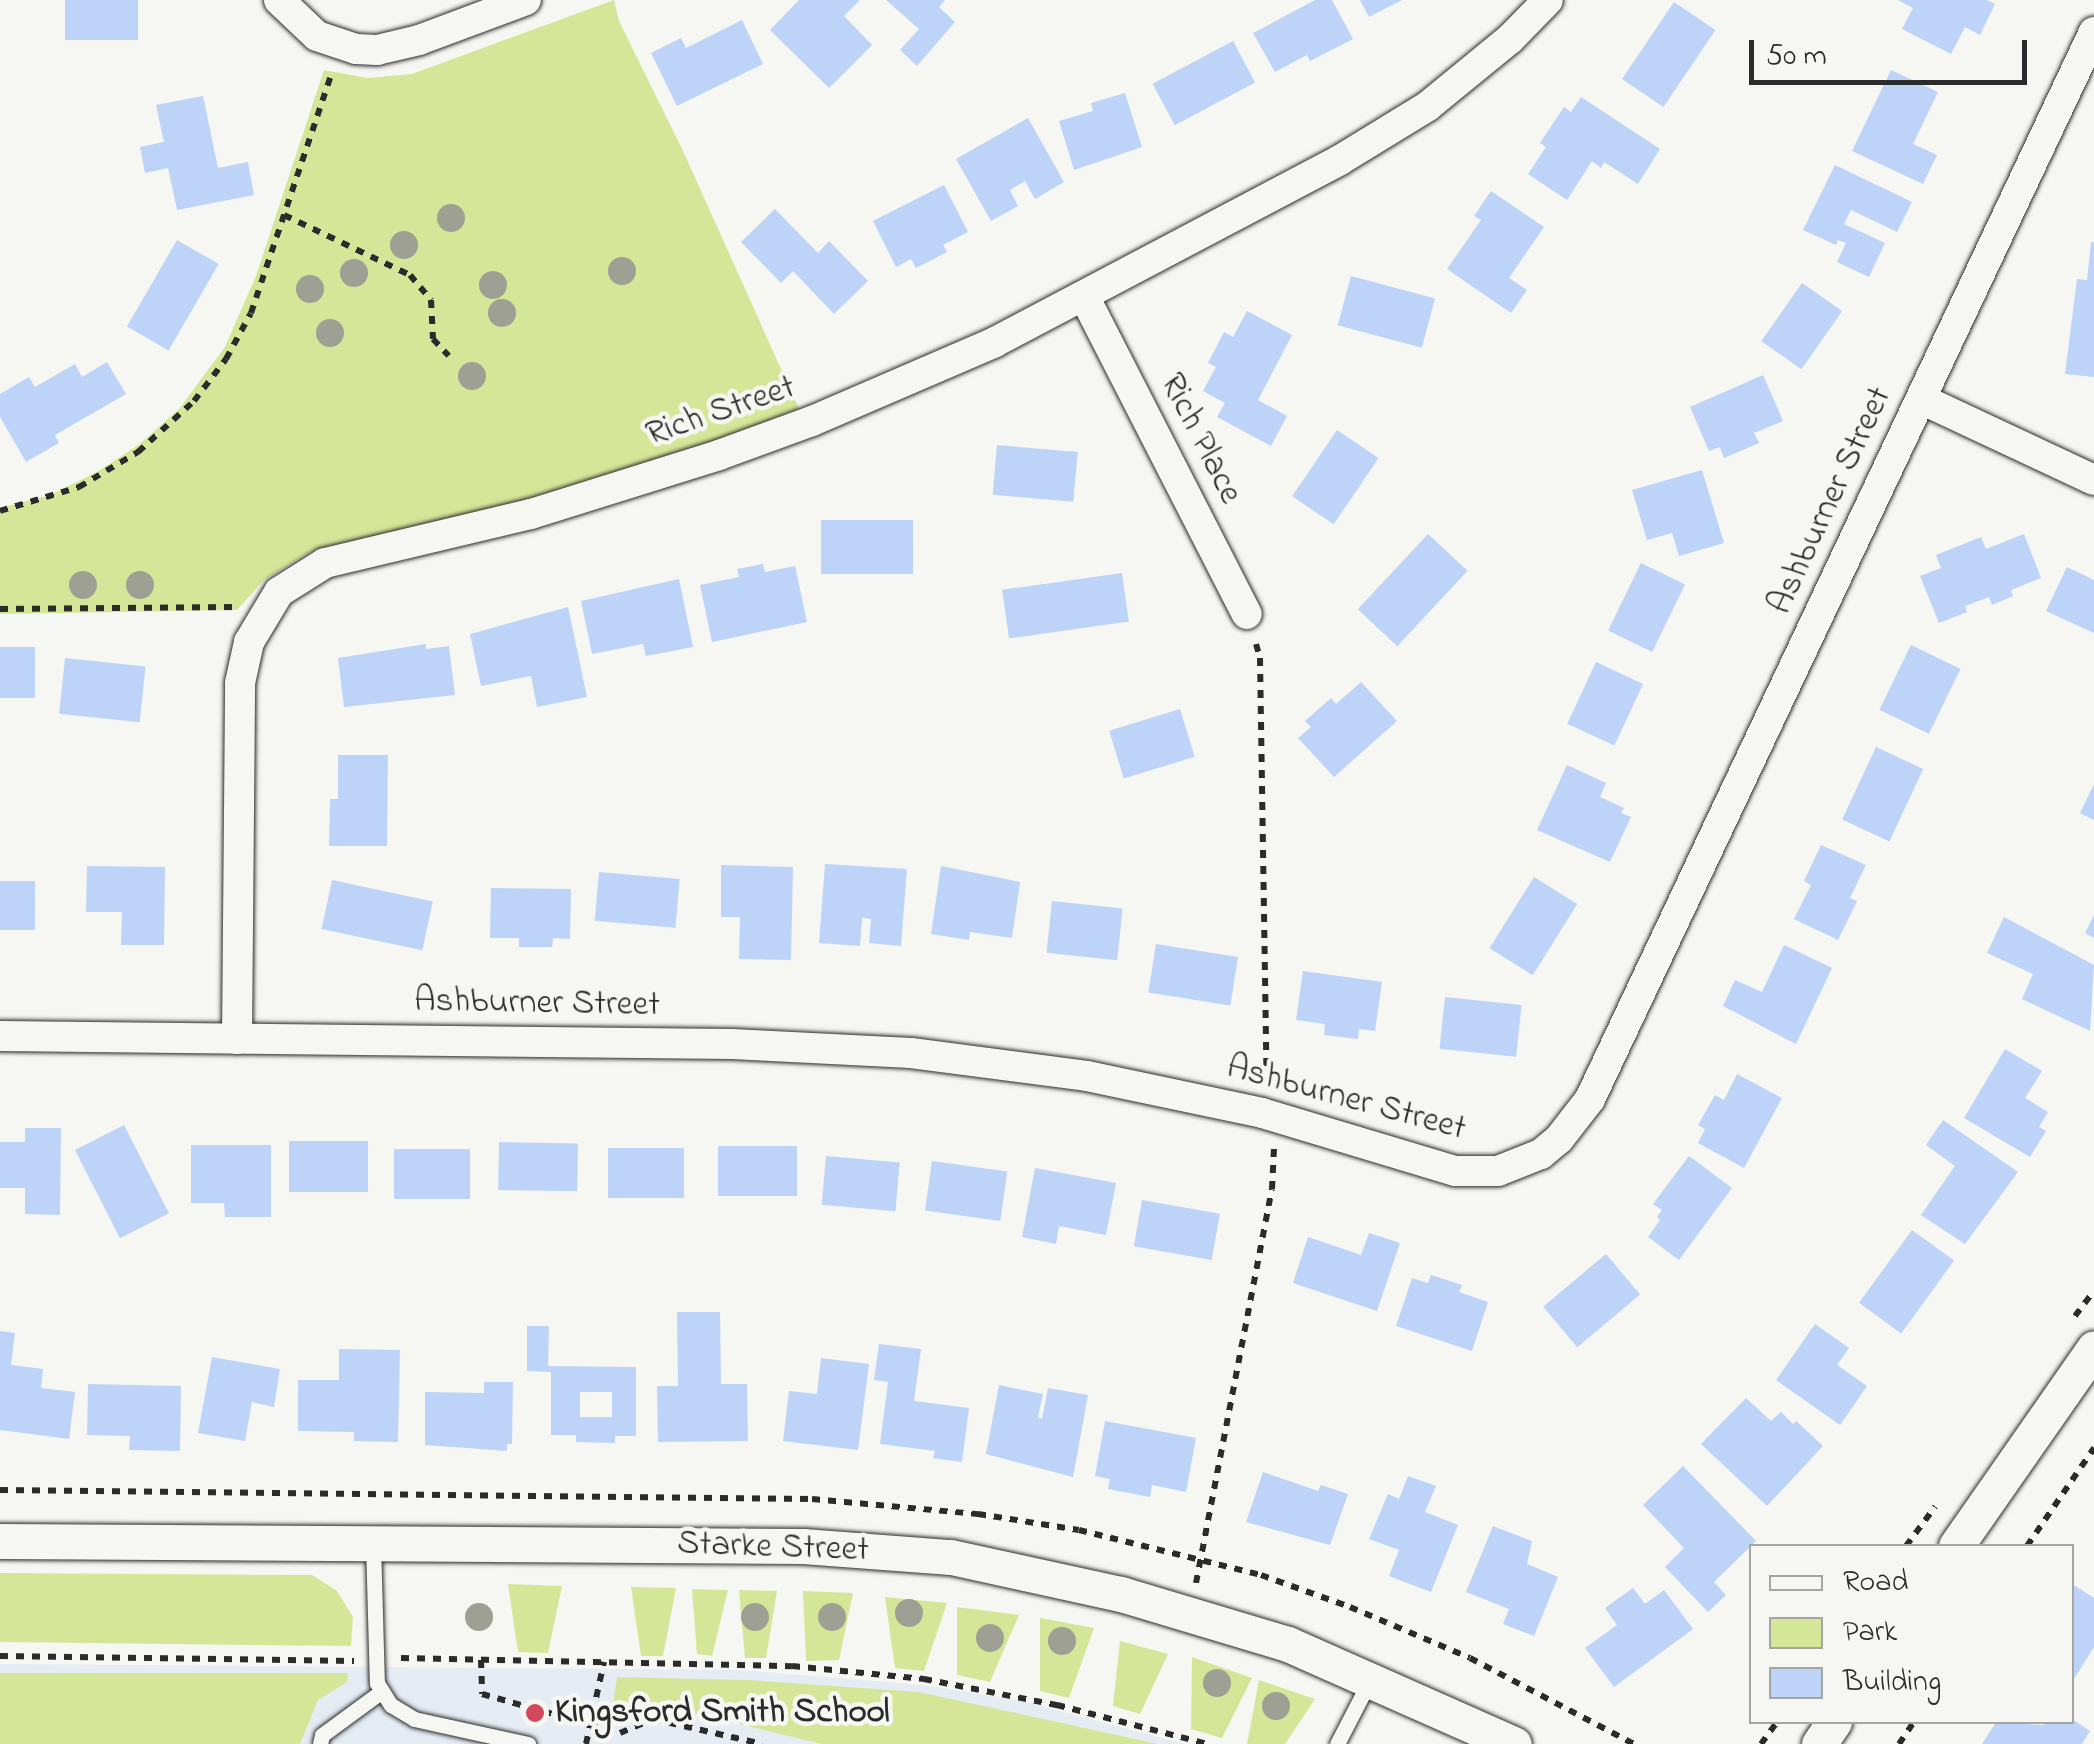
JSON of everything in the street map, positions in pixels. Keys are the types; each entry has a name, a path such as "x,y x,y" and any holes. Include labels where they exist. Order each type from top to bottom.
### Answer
{"street":[{"path":"280,0 299,23 342,44 377,50 526,0"},
{"name":"Rich Street","path":"237,1039 240,683 248,642 267,607 294,580 325,563 531,514 719,456 848,406 1085,298 1340,160 1428,106 1510,39 1548,0"},
{"name":"Ashburner Street","path":"0,1036 732,1044 911,1052 1088,1076 1262,1113 1455,1172 1498,1171 1541,1154 1559,1139 1590,1100 2094,32"},
{"name":"Rich Place","path":"1085,298 1247,614"},
{"path":"1921,399 2094,480"},
{"path":"1957,1544 2094,1348"},
{"name":"Starke Street","path":"0,1541 803,1546 951,1557 1122,1594 1288,1644 1514,1744"}],"lane":[{"path":"372,1543 375,1658 382,1691 391,1705 414,1719 528,1744"},
{"path":"1337,1744 1371,1678"},
{"path":"320,1744 322,1735 382,1691"}],"path":[{"path":"0,512 79,487 138,452 194,401 226,359 251,313 342,44"},
{"path":"284,215 410,275 431,300 433,339 449,356"},
{"path":"0,610 267,607"},
{"path":"1247,614 1260,658 1266,1094"},
{"path":"1190,1614 1272,1189"},
{"path":"2027,1544 2094,1448"},
{"path":"0,1490 812,1499"},
{"path":"0,1656 792,1666 924,1680 1057,1705 1208,1744"},
{"path":"481,1660 482,1694 620,1733 653,1718 762,1744"},
{"path":"586,1744 604,1662"},
{"path":"1760,1744 1775,1724"}],"shaded area":[{"name":"Kingsford Smith School","path":"0,1664 741,1670 924,1685 1022,1701 1184,1744 0,1744"}],"green space":[{"path":"614,0 619,21 684,153 799,409 682,455 516,503 310,552 264,580 237,610 0,614 0,508 50,495 97,472 141,443 179,409 225,347 256,276 324,70 368,78 412,74"},
{"path":"0,1573 312,1575 337,1591 353,1617 351,1646 0,1642"},
{"path":"508,1584 562,1586 548,1653 518,1652"},
{"path":"631,1587 676,1588 663,1656 641,1656"},
{"path":"692,1589 728,1590 712,1656 697,1654"},
{"path":"739,1590 777,1591 766,1658 745,1658"},
{"path":"803,1591 853,1593 839,1660 806,1661"},
{"path":"885,1597 947,1603 924,1671 895,1668"},
{"path":"957,1607 1019,1615 990,1682 957,1675"},
{"path":"1040,1618 1094,1628 1069,1698 1040,1691"},
{"path":"1120,1641 1168,1654 1140,1714 1113,1706"},
{"path":"1192,1657 1252,1678 1222,1738 1191,1729"},
{"path":"0,1673 348,1673 347,1682 318,1700 300,1744 0,1744"},
{"path":"617,1677 749,1680 919,1692 1158,1744 822,1744 672,1708 611,1720"},
{"path":"1259,1680 1315,1699 1285,1744 1247,1744"}],"building":[{"path":"65,0 138,0 138,40 65,40"},
{"path":"799,0 860,0 844,16 872,45 829,88 770,30"},
{"path":"886,0 945,0 939,7 955,22 917,66 900,50 919,29"},
{"path":"1315,0 1332,0 1353,39 1310,61 1307,55 1275,72 1253,33"},
{"path":"1360,0 1402,0 1369,17"},
{"path":"1898,0 1987,0 1995,4 1980,35 1965,27 1951,54 1902,29 1913,8"},
{"path":"1674,2 1715,30 1663,107 1622,79"},
{"path":"742,20 763,64 677,106 651,53 681,38 686,48"},
{"path":"1233,41 1255,82 1175,125 1153,84"},
{"path":"1891,70 1938,92 1913,144 1937,155 1923,184 1852,151"},
{"path":"1125,93 1142,147 1074,170 1059,121 1093,111 1091,103"},
{"path":"203,96 218,168 248,162 254,195 177,210 168,168 145,173 140,147 164,142 156,105"},
{"path":"1581,97 1660,149 1638,184 1604,162 1601,168 1592,161 1567,200 1528,174 1546,147 1540,143 1564,107 1571,112"},
{"path":"1028,118 1064,182 1035,199 1025,181 1010,190 1018,206 991,221 956,159"},
{"path":"1835,165 1912,202 1897,232 1851,210 1844,224 1885,243 1869,277 1837,262 1846,243 1838,240 1836,245 1803,230"},
{"path":"944,185 968,232 943,245 947,252 916,268 911,259 896,267 873,221"},
{"path":"1491,191 1544,227 1509,278 1527,290 1511,313 1447,269 1481,220 1474,216"},
{"path":"775,209 818,253 829,241 868,281 834,314 793,271 781,283 741,242"},
{"path":"177,240 219,264 169,351 127,327"},
{"path":"2091,242 2094,377 2065,374 2077,279 2087,280"},
{"path":"1351,276 1435,299 1422,348 1338,325"},
{"path":"1802,283 1842,311 1801,369 1761,341"},
{"path":"1247,311 1292,335 1258,400 1287,416 1271,446 1217,417 1225,403 1203,391 1216,367 1208,363 1224,332 1233,337"},
{"path":"107,362 126,394 55,435 59,443 26,462 0,417 0,394 29,377 35,387 75,364 82,377"},
{"path":"1763,375 1783,421 1754,433 1759,443 1724,458 1720,447 1709,451 1690,407"},
{"path":"1337,430 1378,458 1334,524 1292,496"},
{"path":"997,445 1078,452 1073,502 993,495"},
{"path":"1702,470 1724,543 1679,556 1672,533 1647,540 1632,490"},
{"path":"821,520 913,520 913,574 821,574"},
{"path":"1428,534 1467,571 1397,646 1358,609"},
{"path":"2024,534 2041,578 2011,590 2013,596 1992,605 1989,597 1965,606 1967,612 1939,623 1920,576 1941,568 1936,555 1981,537 1986,549"},
{"path":"1641,563 1685,584 1652,652 1608,630"},
{"path":"763,564 765,572 795,566 807,622 712,642 700,585 739,577 737,569"},
{"path":"2067,567 2094,580 2094,633 2046,611"},
{"path":"1122,573 1129,622 1009,638 1002,590"},
{"path":"679,579 693,647 646,656 643,644 592,654 581,601"},
{"path":"568,607 587,697 537,707 531,676 481,686 470,634"},
{"path":"426,644 426,649 449,646 455,695 344,707 338,658"},
{"path":"1911,645 1960,669 1929,734 1879,710"},
{"path":"0,647 35,647 35,698 0,698"},
{"path":"65,658 146,666 140,722 59,714"},
{"path":"1596,662 1643,684 1614,746 1567,724"},
{"path":"1361,682 1397,721 1334,777 1298,738 1311,727 1305,721 1331,698 1336,704"},
{"path":"1180,709 1195,757 1124,778 1109,731"},
{"path":"1876,747 1923,769 1889,841 1842,820"},
{"path":"338,755 388,755 387,846 329,846 330,799 338,799"},
{"path":"1567,765 1606,783 1600,797 1624,808 1621,813 1631,817 1610,862 1537,830"},
{"path":"2094,784 2094,820 2080,813"},
{"path":"1821,845 1866,865 1850,898 1857,901 1838,940 1794,919 1811,885 1804,881"},
{"path":"825,864 907,869 901,946 869,943 871,919 862,918 860,946 819,943"},
{"path":"721,865 793,867 791,960 739,959 740,917 721,917"},
{"path":"87,866 165,867 164,945 121,945 122,912 86,912"},
{"path":"941,866 1020,882 1012,938 970,932 969,940 931,934"},
{"path":"599,872 680,879 675,928 595,921"},
{"path":"1534,877 1577,904 1533,975 1489,948"},
{"path":"332,880 433,901 422,950 322,929"},
{"path":"0,881 35,881 35,930 0,930"},
{"path":"491,888 571,889 570,939 553,938 552,947 519,947 519,938 490,938"},
{"path":"1052,901 1123,908 1117,960 1047,953"},
{"path":"2094,915 2094,938 2085,933"},
{"path":"2004,917 2094,965 2090,1031 2022,999 2033,974 1987,953"},
{"path":"1156,944 1238,957 1230,1005 1148,992"},
{"path":"1784,945 1832,968 1796,1044 1723,1006 1735,980 1762,992"},
{"path":"1303,971 1382,982 1375,1031 1359,1029 1358,1039 1324,1035 1325,1024 1296,1020"},
{"path":"1445,997 1522,1005 1516,1057 1440,1049"},
{"path":"2005,1049 2042,1071 2025,1098 2048,1112 2039,1127 2046,1131 2030,1157 1964,1118"},
{"path":"1737,1074 1782,1098 1744,1168 1698,1143 1705,1129 1698,1125 1715,1095 1724,1100"},
{"path":"1943,1120 2018,1172 1965,1244 1921,1215 1955,1166 1926,1145"},
{"path":"124,1125 169,1213 120,1238 75,1150"},
{"path":"25,1128 61,1128 60,1215 25,1214 25,1188 0,1188 0,1142 25,1142"},
{"path":"289,1141 368,1141 368,1192 289,1192"},
{"path":"499,1142 578,1143 577,1191 498,1190"},
{"path":"191,1145 271,1145 271,1217 225,1217 224,1203 191,1203"},
{"path":"718,1146 797,1146 797,1196 718,1196"},
{"path":"608,1148 684,1148 684,1198 608,1198"},
{"path":"394,1149 470,1149 470,1199 394,1199"},
{"path":"826,1156 900,1162 895,1211 822,1205"},
{"path":"1689,1156 1732,1188 1679,1260 1648,1237 1662,1210 1653,1204"},
{"path":"932,1161 1007,1172 1000,1221 925,1211"},
{"path":"1035,1168 1116,1183 1106,1235 1059,1226 1056,1244 1022,1237"},
{"path":"1142,1200 1220,1214 1212,1260 1134,1246"},
{"path":"1912,1230 1954,1261 1901,1333 1859,1303"},
{"path":"1369,1233 1400,1243 1377,1311 1293,1283 1308,1237 1361,1255"},
{"path":"1606,1254 1640,1295 1577,1347 1543,1307"},
{"path":"1431,1275 1462,1285 1459,1292 1488,1302 1472,1351 1396,1326 1412,1278 1428,1283"},
{"path":"677,1312 720,1312 721,1384 747,1384 748,1441 658,1442 657,1386 678,1386"},
{"path":"1815,1324 1849,1348 1837,1365 1867,1386 1840,1425 1776,1380"},
{"path":"527,1326 549,1326 548,1366 636,1367 636,1436 615,1436 615,1443 576,1442 576,1435 551,1435 551,1372 527,1371","holes":["580,1392 612,1392 612,1417 580,1417"]},
{"path":"0,1331 15,1333 11,1365 43,1369 41,1388 75,1392 69,1439 0,1430"},
{"path":"879,1344 921,1349 914,1401 969,1408 962,1462 933,1458 935,1451 880,1444 888,1382 874,1380"},
{"path":"339,1349 400,1350 398,1442 354,1441 354,1432 298,1431 298,1380 339,1380"},
{"path":"212,1357 280,1369 274,1407 252,1402 245,1441 198,1433"},
{"path":"821,1358 869,1364 858,1450 783,1441 789,1391 817,1394"},
{"path":"484,1382 513,1382 512,1444 507,1444 507,1451 425,1445 425,1392 484,1393"},
{"path":"88,1384 181,1386 180,1451 129,1450 130,1436 87,1435"},
{"path":"999,1385 1043,1394 1038,1417 1042,1419 1048,1388 1088,1395 1073,1477 986,1454"},
{"path":"1746,1398 1771,1421 1781,1412 1793,1424 1796,1421 1823,1446 1767,1506 1701,1444"},
{"path":"1105,1421 1196,1438 1186,1492 1152,1485 1150,1497 1108,1489 1110,1479 1095,1476"},
{"path":"1683,1466 1756,1541 1714,1582 1726,1595 1708,1612 1665,1567 1684,1548 1643,1505"},
{"path":"1263,1472 1318,1491 1321,1485 1348,1494 1330,1545 1246,1522"},
{"path":"1408,1476 1436,1486 1425,1512 1458,1525 1431,1592 1389,1576 1399,1550 1369,1539 1388,1494 1399,1499"},
{"path":"1493,1526 1532,1541 1527,1564 1558,1577 1534,1636 1503,1624 1509,1609 1466,1592"},
{"path":"2074,1585 2094,1598 2094,1647 2074,1679"},
{"path":"1633,1588 1645,1604 1664,1590 1693,1629 1614,1687 1585,1648 1617,1625 1605,1608"},
{"path":"2074,1720 2090,1731 2082,1744 1982,1744 1995,1724 2074,1724"}],"place":[{"name":"Kingsford Smith School","path":"535,1713"}]}
